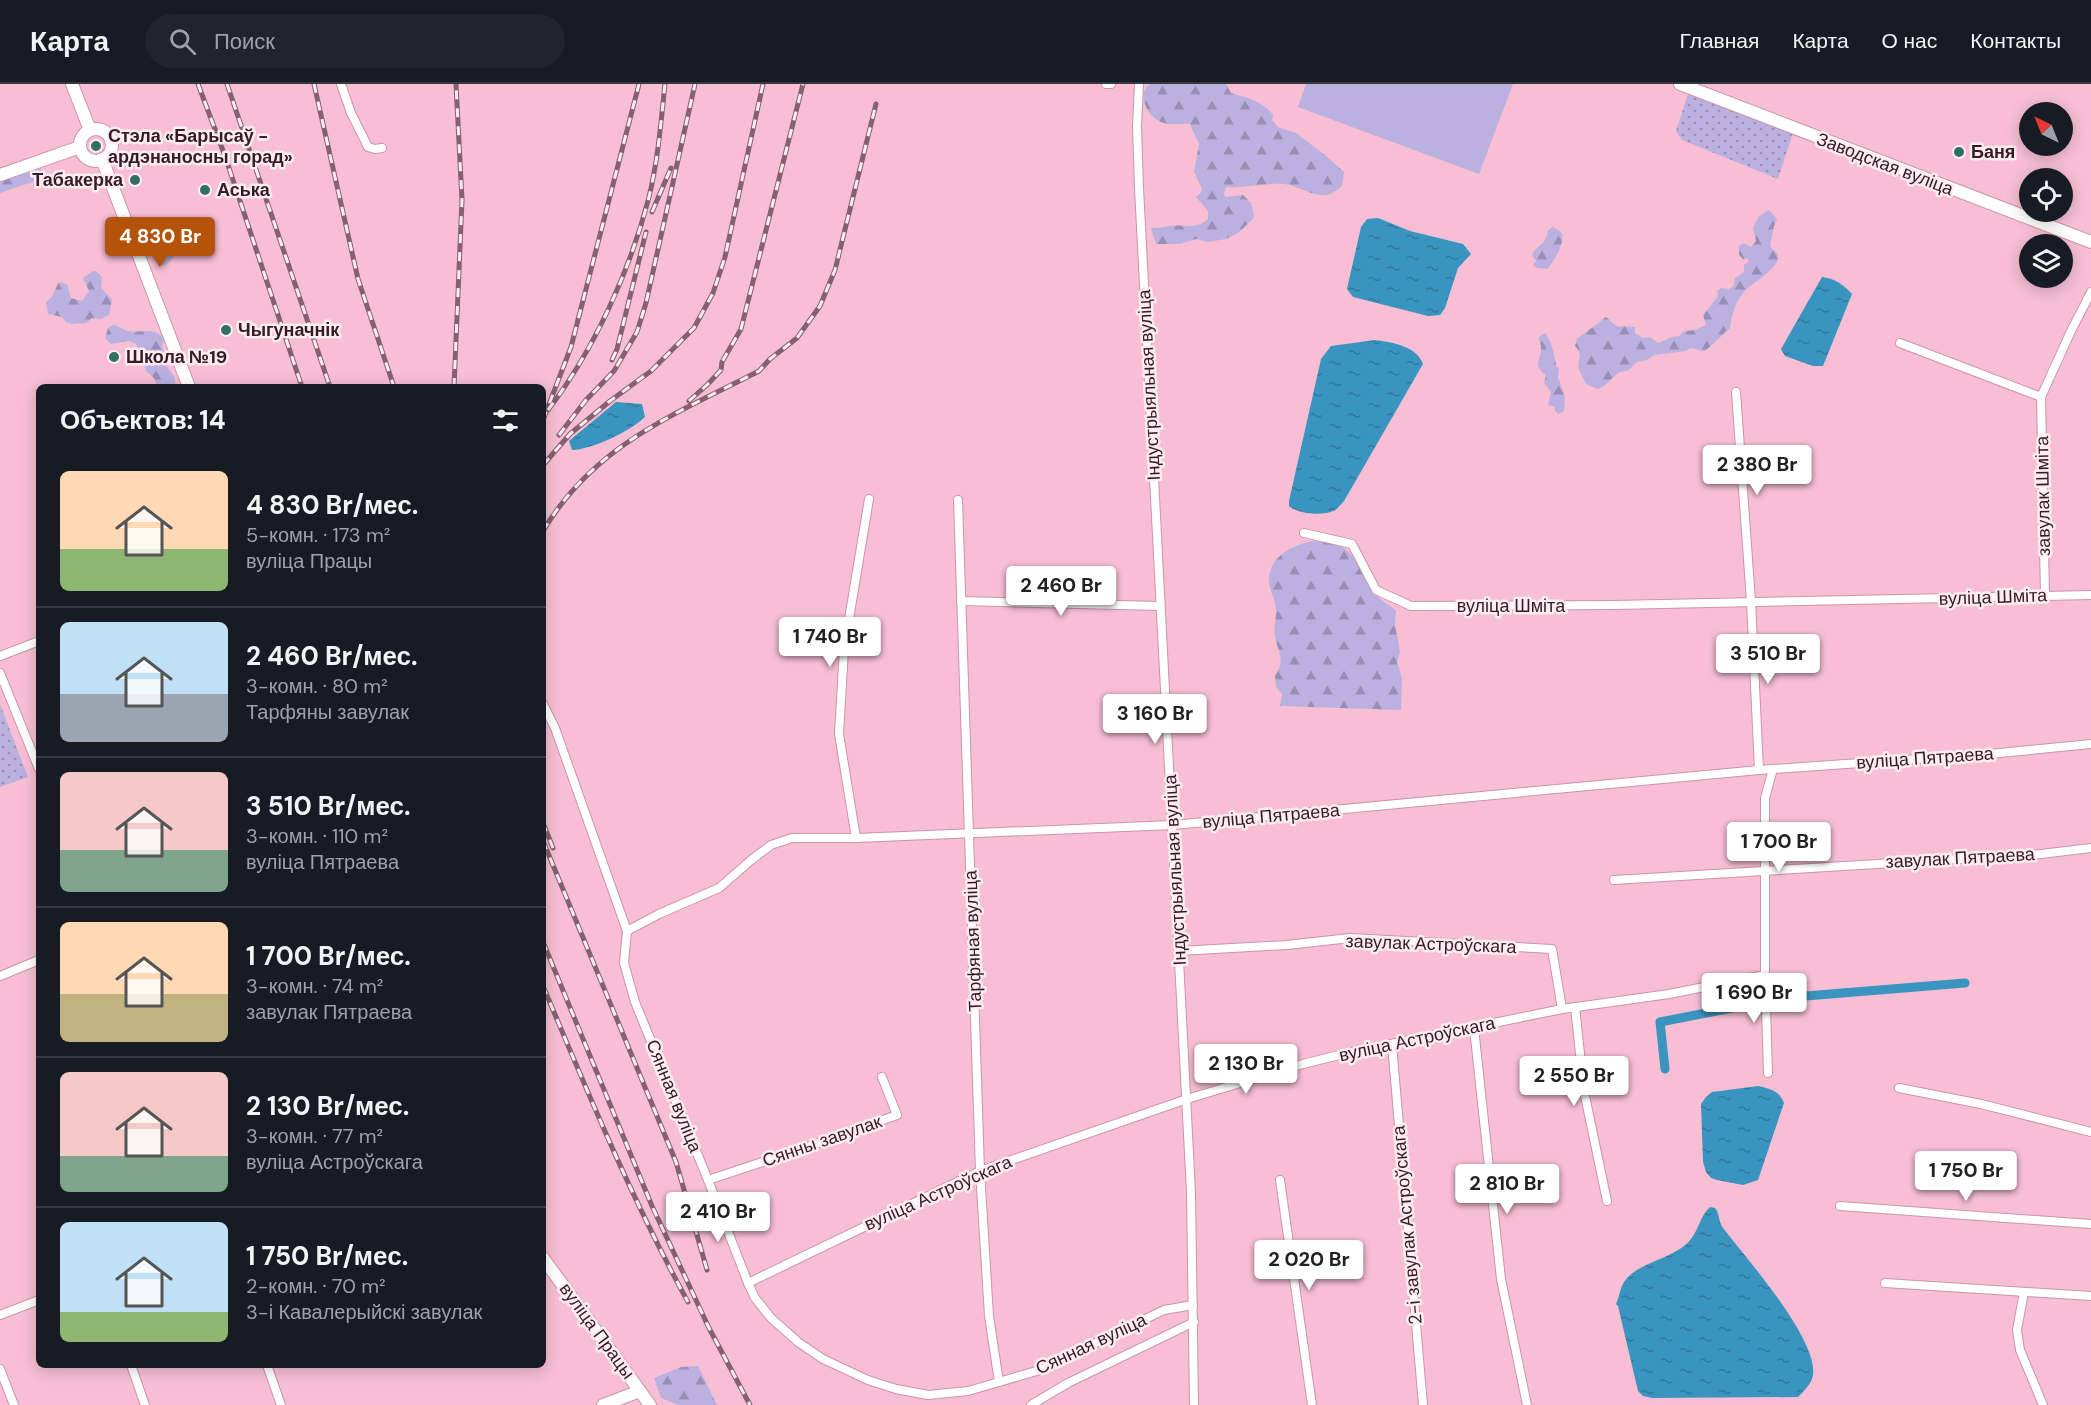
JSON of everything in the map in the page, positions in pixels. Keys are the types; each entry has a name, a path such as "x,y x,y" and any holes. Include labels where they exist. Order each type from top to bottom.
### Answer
{"main road":[{"path":"72,84 90,130"},
{"name":"Заводская вуліца","path":"1680,84 2091,242"},
{"path":"90,130 105,132 111,141 110,152 102,159 87,158 80,147 83,136 90,130"},
{"path":"0,175 80,147"},
{"path":"102,159 188,384"},
{"name":"вуліца Працы","path":"546,1265 650,1405"},
{"path":"603,1405 640,1391"}],"street":[{"path":"341,84 351,113 368,147 382,148"},
{"name":"Індустрыяльная вуліца","path":"1139,84 1137,126 1139,178 1191,1192 1194,1405"},
{"name":"завулак Шміта","path":"2045,595 2041,397 2091,292"},
{"path":"1900,343 2041,397"},
{"path":"1736,392 1760,770"},
{"path":"856,838 839,734 844,649 869,499"},
{"name":"Тарфяная вуліца","path":"958,500 980,1171 989,1316 999,1382"},
{"name":"вуліца Шміта","path":"1304,533 1352,544 1376,590 1411,606 1615,605 2091,595"},
{"path":"961,601 1160,606"},
{"path":"0,657 36,642"},
{"path":"0,673 36,762"},
{"name":"Сянная вуліца","path":"546,710 555,728 627,931 624,963 635,1002 748,1283 755,1298 771,1318 798,1342 823,1359 868,1380 896,1389 928,1395 968,1392 1040,1370 1164,1310 1193,1305"},
{"name":"вуліца Пятраева","path":"627,931 659,914 719,888 771,845 792,838 856,838 1173,825 1760,770 1990,754 2091,744"},
{"path":"1768,1073 1765,975 1765,798 1773,769"},
{"name":"завулак Пятраева","path":"1614,880 2041,854 2091,848"},
{"name":"завулак Астроўскага","path":"1179,951 1287,945 1350,938 1552,949 1562,1009"},
{"path":"0,976 36,961"},
{"name":"вуліца Астроўскага","path":"748,1283 980,1171 1187,1099 1303,1064 1392,1044 1562,1009 1669,994 1765,975"},
{"path":"1575,1007 1584,1091 1607,1202"},
{"path":"1474,1028 1501,1279 1527,1405"},
{"name":"2-і завулак Астроўскага","path":"1392,1044 1423,1405"},
{"name":"Сянны завулак","path":"708,1180 897,1115 882,1077"},
{"path":"1899,1088 1981,1104 2091,1132"},
{"path":"1280,1180 1312,1405"},
{"path":"1840,1206 2091,1224"},
{"path":"1885,1283 2091,1296"},
{"path":"2024,1292 2017,1330 2020,1350 2043,1405"},
{"path":"0,1315 36,1301"},
{"name":"Сянная вуліца","path":"1031,1405 1068,1383 1194,1322"},
{"path":"132,1368 145,1405"},
{"path":"268,1368 281,1405"},
{"path":"0,1369 14,1405"}],"green space":[{"path":"1150,84 1226,84 1231,93 1249,98 1269,110 1273,115 1272,120 1278,127 1296,133 1325,155 1344,172 1342,186 1325,195 1314,194 1284,184 1226,187 1225,197 1243,195 1251,203 1254,214 1253,219 1238,233 1226,239 1208,242 1196,239 1180,244 1156,244 1151,228 1199,224 1208,219 1208,211 1196,197 1202,191 1194,172 1199,144 1190,124 1164,123 1151,115 1144,99 1146,88"},
{"path":"1306,84 1513,84 1479,174 1298,107"},
{"path":"1690,88 1794,129 1778,179 1682,140 1676,131"},
{"path":"40,166 44,178 0,193 0,181"},
{"path":"1769,210 1777,219 1770,246 1777,253 1776,264 1741,296 1734,309 1730,328 1709,348 1704,351 1690,348 1686,351 1654,355 1647,360 1637,362 1629,370 1618,373 1598,389 1586,384 1578,366 1580,356 1575,346 1577,339 1606,317 1616,326 1635,327 1635,333 1643,338 1650,337 1658,343 1679,336 1684,331 1695,330 1706,325 1703,315 1718,296 1717,291 1734,286 1735,278 1744,272 1744,265 1749,261 1739,255 1739,246 1744,243 1751,247 1756,241 1753,228 1759,216"},
{"path":"1553,227 1561,232 1561,245 1547,269 1537,268 1533,265 1536,261 1532,255 1545,240 1548,230"},
{"path":"170,242 175,254 169,263 159,266 154,258 154,249"},
{"path":"93,271 102,277 101,288 112,299 109,315 101,319 92,318 86,323 72,324 66,322 62,317 48,314 46,302 51,298 59,282 67,284 71,298 82,301 89,291 83,278"},
{"path":"113,325 127,331 152,331 161,335 165,340 162,345 168,358 167,367 174,376 175,384 157,384 146,371 144,356 135,343 128,341 111,344 105,338 108,328"},
{"path":"1545,333 1559,369 1558,377 1565,397 1564,411 1559,414 1555,411 1555,407 1548,405 1551,392 1544,383 1546,375 1538,365 1541,351 1539,337"},
{"path":"1313,541 1337,544 1348,551 1374,592 1396,610 1395,625 1400,652 1397,662 1402,679 1401,710 1280,706 1282,694 1276,687 1275,676 1281,660 1276,643 1276,609 1269,582 1270,573 1272,566 1283,554 1290,549"},
{"path":"0,704 28,777 0,787"},
{"path":"698,1366 717,1405 678,1405 661,1398 654,1378 681,1367"}],"water":[{"path":"1378,218 1410,231 1463,244 1471,254 1458,268 1445,308 1440,315 1428,316 1353,297 1347,289 1361,227 1367,219"},
{"path":"1822,277 1838,282 1852,294 1823,366 1813,366 1785,356 1781,349"},
{"path":"1375,340 1409,349 1420,358 1423,364 1339,507 1328,513 1317,514 1293,509 1289,506 1289,501 1321,359 1331,346"},
{"path":"616,402 642,404 645,417 610,439 590,447 572,450 569,441"},
{"path":"1758,1086 1777,1093 1784,1103 1758,1180 1743,1185 1711,1178 1703,1162 1701,1104 1712,1092"},
{"path":"1710,1207 1715,1208 1723,1228 1763,1278 1804,1341 1812,1360 1813,1375 1805,1390 1798,1397 1652,1398 1643,1396 1638,1391 1616,1304 1621,1287 1638,1269 1684,1246 1694,1235"}],"waterway":[{"path":"1781,998 1965,983"},
{"path":"1665,1069 1660,1022 1758,1003"}],"railway":[{"path":"198,84 225,156 301,384"},
{"path":"227,84 329,384"},
{"path":"314,84 358,279 393,384"},
{"path":"454,384 462,200 456,84"},
{"path":"546,412 571,347 639,84"},
{"path":"548,410 581,362 595,336 632,253 652,183 665,84"},
{"path":"559,435 586,400 614,371 637,332 646,303 695,84"},
{"path":"546,462 570,434 651,371 694,328 713,293 725,257 763,84"},
{"path":"689,401 721,370 722,362 741,329 803,84"},
{"path":"546,527 564,501 587,475 612,454 667,418 759,371 770,359 797,338 820,306 835,270 876,104"},
{"path":"652,212 671,168"},
{"path":"612,360 617,349 646,232"},
{"path":"546,830 553,848"},
{"path":"546,848 676,1162 707,1270"},
{"path":"546,949 652,1206 709,1328 750,1405"},
{"path":"546,993 629,1185 688,1302"}],"place":[{"name":"Стэла «Барысаў - ардэнаносны горад»","path":"96,146"},
{"name":"Баня","path":"1959,152"},
{"name":"Табакерка","path":"135,180"},
{"name":"Аська","path":"205,190"},
{"name":"Чыгуначнік","path":"226,330"},
{"name":"Школа №19","path":"114,357"}]}
